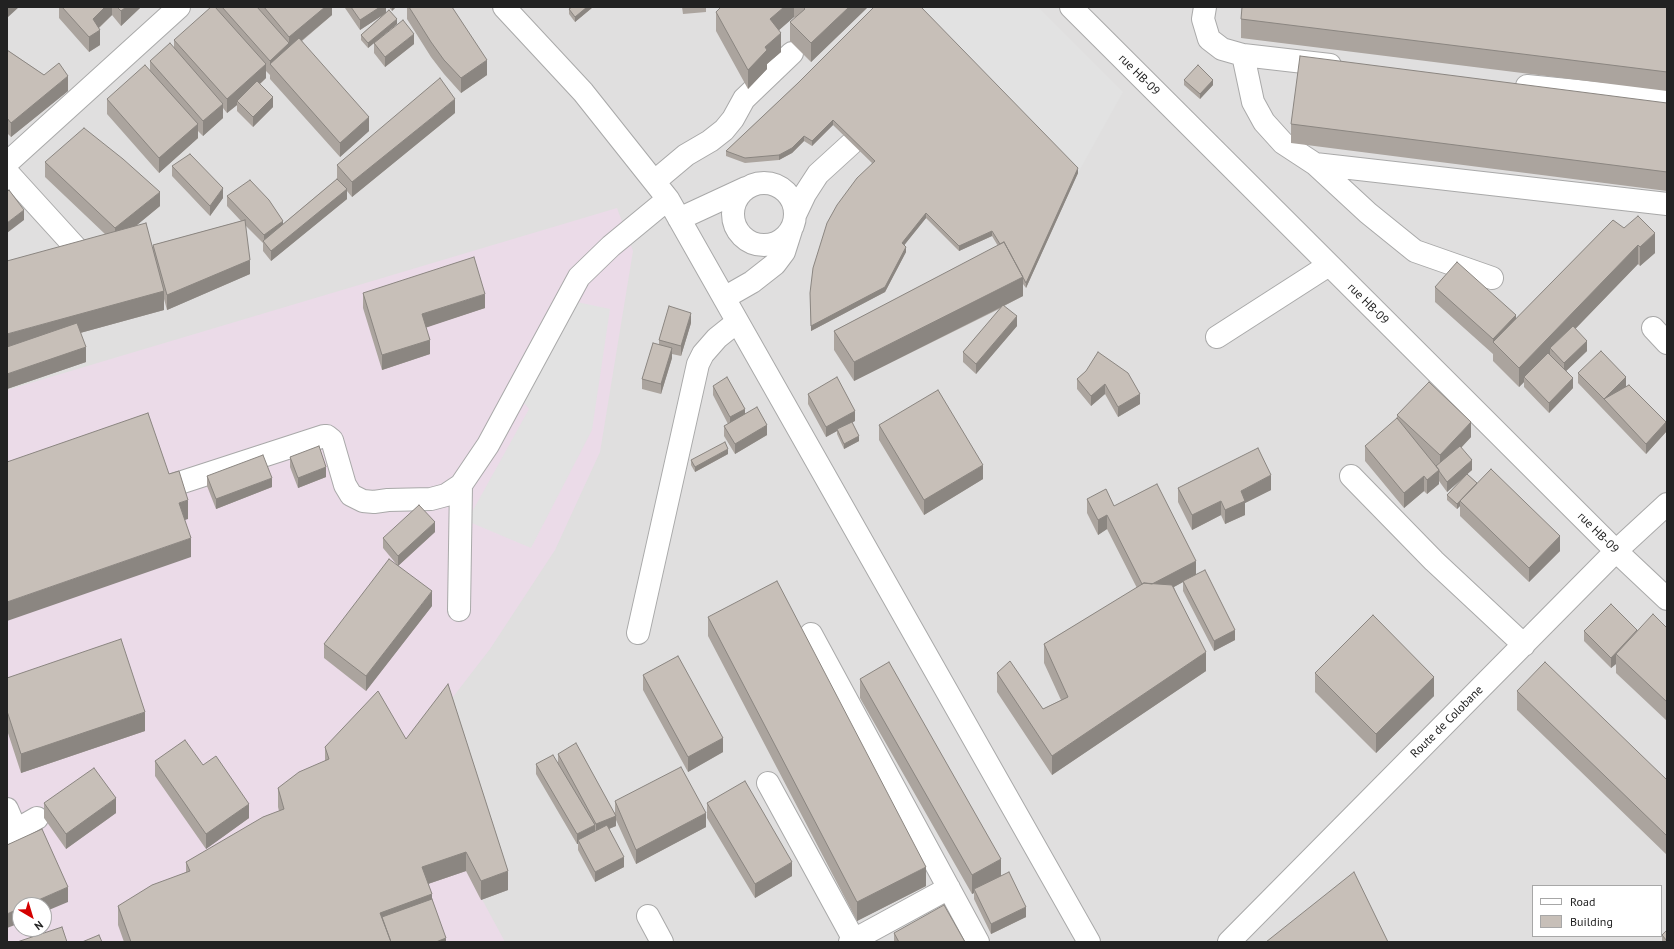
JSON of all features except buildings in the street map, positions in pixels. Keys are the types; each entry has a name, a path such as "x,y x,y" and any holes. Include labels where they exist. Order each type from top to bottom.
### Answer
{"street":[{"path":"7,163 179,7"},
{"path":"504,7 583,92 668,199 1088,942"},
{"name":"rue HB-09","path":"1071,7 1616,551 1667,599"},
{"path":"1205,7 1203,19 1209,39 1222,49 1243,55 1352,67"},
{"path":"654,181 686,155 710,141 724,130 733,119 744,100 792,53"},
{"path":"1243,55 1253,102 1264,122 1282,143 1315,164 1368,213 1415,251 1492,278"},
{"path":"1508,84 1667,100"},
{"path":"724,298 759,278 775,264 784,252 793,223 805,194 818,174 852,143"},
{"path":"1315,164 1667,204"},
{"path":"7,172 78,250"},
{"path":"679,219 751,185 764,182 775,184 802,180 818,174"},
{"path":"743,237 753,243 769,245 780,240 793,223 793,202 786,192 775,184"},
{"path":"751,185 740,194 733,211 735,225 758,255 760,264 759,278"},
{"path":"167,487 327,436 332,440 344,485 351,495 363,501 374,502 388,500 431,499 446,495 461,485 488,445 579,277 611,246 668,199"},
{"path":"1217,338 1329,265"},
{"path":"638,633 698,364 703,354 717,338 738,322"},
{"path":"1351,476 1434,561 1524,645"},
{"path":"459,610 461,485"},
{"name":"Route de Colobane","path":"1229,942 1616,551 1667,504"},
{"path":"811,634 978,942"},
{"path":"768,783 862,939 949,888"},
{"path":"7,809 12,832 37,818"},
{"path":"648,916 662,942"}],"shaded area":[{"path":"7,7 1667,7 1667,942 7,942"},
{"path":"916,7 1038,7 1123,92 1078,173"},
{"path":"617,208 633,251 600,452 555,550 490,649 406,758 505,942 7,942 7,390"},
{"path":"572,301 610,309 592,430 531,548 467,521 529,409 520,398"}]}
